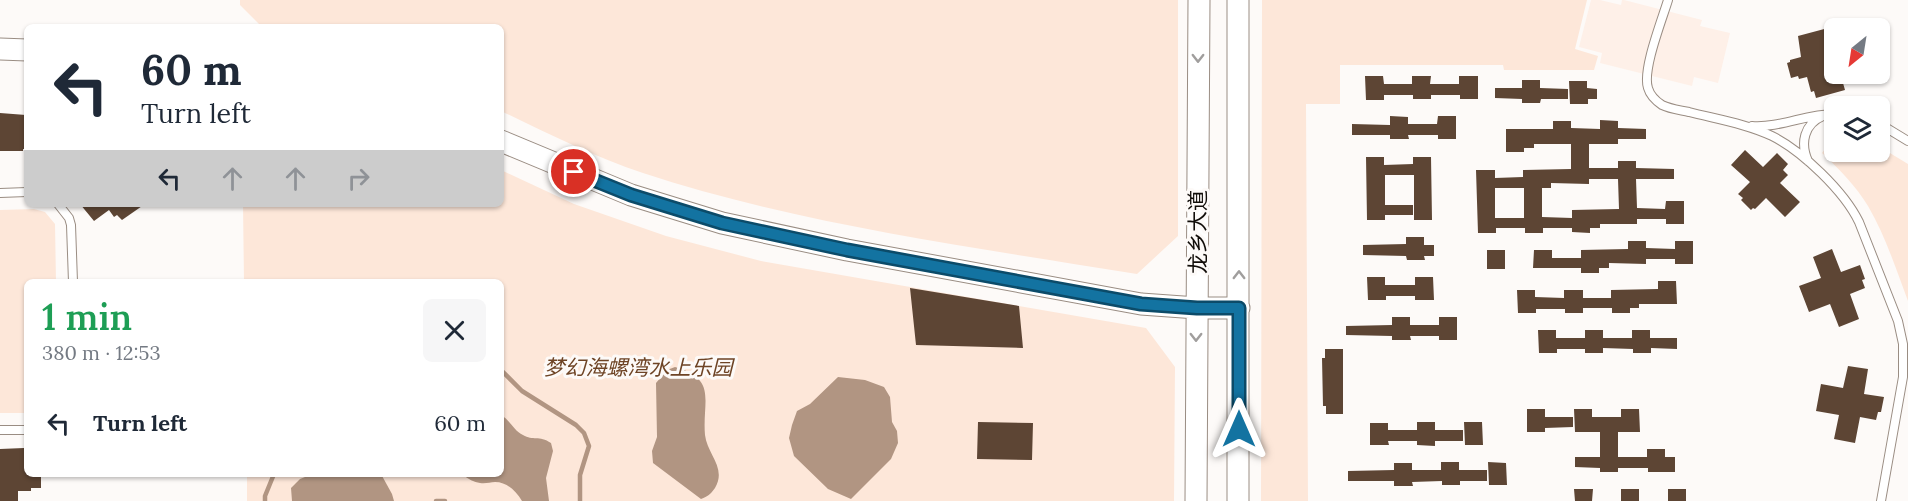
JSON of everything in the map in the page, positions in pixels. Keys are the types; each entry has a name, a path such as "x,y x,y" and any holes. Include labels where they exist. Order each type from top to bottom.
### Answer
{"main road":[{"name":"龙乡大道","path":"1196,501 1198,0"},
{"name":"龙乡大道","path":"1238,0 1238,501"},
{"path":"0,49 24,50"},
{"path":"504,142 631,195 722,223 847,250 1141,304 1239,308"}],"lane":[{"path":"1668,0 1647,71 1646,80 1649,92 1658,102 1669,107 1764,132 1783,141 1839,192 1853,210 1898,321 1904,357 1903,377 1881,501"},
{"path":"1735,124 1766,126 1824,115"},
{"path":"1811,165 1804,146 1806,132 1818,118 1824,116"},
{"path":"1890,130 1908,141"},
{"path":"0,193 24,192"},
{"path":"60,207 69,218 71,225 73,279"},
{"path":"0,430 24,430"}],"shaded area":[{"path":"1591,0 1621,5 1624,0 1702,20 1700,26 1730,33 1718,83 1694,77 1692,86 1600,63 1602,53 1579,47"},
{"path":"675,367 697,378 703,385 705,393 706,442 719,474 715,488 701,499 653,463 652,451 657,437 656,383 667,370"},
{"path":"838,377 865,380 884,387 890,397 892,422 897,431 898,443 891,459 851,499 828,489 794,456 789,438 797,411 810,404"},
{"path":"504,418 523,435 551,443 553,451 546,478 549,501 522,501 507,485 495,482 478,483 466,477 504,477"},
{"path":"305,477 383,477 394,501 292,501 291,488"}],"green space":[{"path":"240,0 1178,0 1178,236 1137,274 888,233 764,207 625,167 504,112 504,24 259,24 240,5"},
{"path":"1262,0 1587,0 1575,49 1598,56 1594,70 1504,70 1503,65 1340,65 1340,104 1306,104 1308,501 1261,501"},
{"path":"1890,153 1908,164 1908,301 1874,217 1847,178 1831,162 1890,162"},
{"name":"梦幻海螺湾水上乐园","path":"504,171 574,204 666,236 761,261 1146,328 1175,367 1174,501 247,501 247,477 504,477 504,279 244,279 243,207 504,207"},
{"path":"34,209 45,212 55,224 56,279 24,279 24,413 0,413 0,210"}],"building":[{"path":"1824,29 1824,84 1843,84 1845,90 1816,98 1814,91 1811,92 1807,77 1791,78 1787,63 1801,57 1798,36"},
{"path":"1365,76 1383,76 1384,84 1412,84 1412,76 1431,76 1430,84 1459,84 1459,76 1478,76 1478,99 1460,99 1460,95 1431,95 1431,99 1413,99 1413,95 1384,95 1384,100 1366,100"},
{"path":"1522,80 1540,80 1540,88 1568,89 1568,99 1541,99 1540,103 1522,103 1522,99 1495,98 1495,88 1522,88"},
{"path":"1569,81 1587,81 1587,88 1597,89 1597,99 1588,99 1588,104 1570,104"},
{"path":"0,113 24,115 23,151 0,151"},
{"path":"1390,116 1408,117 1408,124 1437,124 1438,116 1456,116 1456,139 1438,139 1438,135 1408,135 1409,139 1390,139 1390,135 1352,135 1352,124 1390,125"},
{"path":"1600,120 1618,121 1618,128 1646,129 1646,139 1618,139 1618,144 1589,144 1589,168 1618,168 1618,161 1636,161 1636,168 1674,169 1674,179 1636,179 1637,208 1665,209 1666,201 1684,201 1684,224 1666,224 1666,219 1637,219 1637,224 1600,224 1600,228 1590,228 1590,233 1572,232 1572,228 1543,228 1543,233 1525,233 1525,228 1496,228 1496,233 1478,233 1476,170 1495,170 1495,178 1523,177 1523,170 1571,169 1571,144 1534,144 1534,148 1524,148 1524,152 1506,152 1506,129 1553,129 1553,121 1571,121 1571,128 1600,129","holes":["1589,179 1618,179 1619,209 1572,210 1572,218 1542,217 1542,188 1551,188 1551,183 1589,184","1495,188 1524,188 1524,218 1495,218"]},
{"path":"1745,150 1763,167 1777,153 1788,164 1783,170 1788,175 1780,183 1800,202 1785,217 1766,198 1751,210 1741,200 1743,198 1738,194 1750,182 1731,165"},
{"path":"1366,157 1384,157 1384,165 1413,164 1413,157 1431,157 1432,220 1414,220 1414,175 1385,175 1385,205 1413,205 1413,215 1385,215 1385,220 1367,220"},
{"path":"82,207 141,207 122,220 117,215 114,217 109,210 94,221"},
{"path":"1406,237 1424,237 1424,245 1434,245 1434,256 1424,256 1425,260 1407,260 1406,256 1363,255 1363,245 1406,244"},
{"path":"1628,241 1646,241 1646,248 1675,249 1675,241 1693,241 1693,264 1675,264 1675,259 1646,259 1646,264 1609,263 1609,268 1599,268 1599,273 1581,273 1581,268 1533,268 1534,250 1552,250 1552,258 1581,258 1581,250 1628,249"},
{"path":"1832,249 1841,272 1860,265 1865,279 1862,280 1865,288 1850,294 1859,319 1839,327 1830,304 1809,312 1799,286 1821,278 1813,257"},
{"path":"1487,250 1505,250 1505,269 1487,269"},
{"path":"1367,277 1385,277 1385,285 1415,285 1415,277 1433,277 1434,300 1415,300 1415,296 1386,296 1386,300 1368,300"},
{"path":"1658,281 1676,281 1677,304 1639,304 1639,308 1630,308 1630,313 1612,313 1612,308 1583,308 1583,313 1565,313 1565,309 1536,309 1536,313 1518,313 1517,290 1535,290 1535,297 1564,298 1564,290 1583,290 1583,298 1611,298 1611,290 1658,289"},
{"path":"910,288 1019,306 1023,348 916,345"},
{"path":"1392,317 1410,317 1410,325 1439,325 1439,317 1457,317 1457,340 1439,340 1439,336 1410,336 1411,340 1392,340 1392,336 1346,335 1346,326 1392,325"},
{"path":"1538,330 1556,330 1556,338 1585,338 1585,330 1603,330 1603,338 1632,338 1632,330 1650,330 1650,338 1677,338 1677,349 1651,348 1651,353 1633,353 1633,349 1603,348 1603,353 1585,353 1585,349 1557,349 1557,353 1539,353"},
{"path":"1325,349 1343,349 1343,414 1326,414 1326,406 1323,406 1322,358 1325,358"},
{"path":"1848,366 1868,369 1864,394 1884,397 1881,412 1878,412 1876,420 1860,417 1855,443 1834,439 1839,415 1816,411 1821,384 1843,388"},
{"path":"1527,409 1545,409 1545,417 1573,417 1573,427 1545,428 1545,432 1527,432"},
{"path":"1574,409 1592,409 1592,417 1621,417 1621,409 1639,409 1640,432 1618,432 1618,457 1647,457 1647,449 1665,449 1665,457 1675,457 1675,472 1648,472 1648,468 1618,468 1618,472 1600,472 1600,468 1575,467 1575,457 1600,457 1600,432 1575,432"},
{"path":"978,422 1033,423 1032,460 977,459"},
{"path":"1417,422 1435,422 1435,430 1463,430 1463,441 1435,441 1435,446 1417,445 1417,441 1388,441 1389,445 1370,445 1370,423 1388,423 1388,430 1417,430"},
{"path":"1464,422 1482,422 1483,445 1465,445"},
{"path":"24,448 24,477 41,477 41,488 18,491 18,501 0,501 0,449"},
{"path":"1441,462 1459,462 1459,470 1487,470 1487,481 1460,481 1460,485 1442,485 1442,481 1412,482 1413,486 1394,486 1394,481 1348,481 1348,471 1394,470 1394,463 1412,463 1412,470 1441,470"},
{"path":"1488,462 1506,463 1507,485 1489,485"},
{"path":"1574,489 1593,489 1592,501 1575,501"},
{"path":"1621,489 1639,489 1639,501 1621,501"},
{"path":"1668,489 1686,489 1686,501 1668,501"}],"waterway":[{"path":"504,373 522,391 576,425 584,433 589,446 580,475 580,501"},
{"path":"265,501 273,477"},
{"path":"436,501 445,501"}],"route":[{"path":"574,172 631,195 722,223 847,250 1141,304 1239,308 1239,429"}]}
